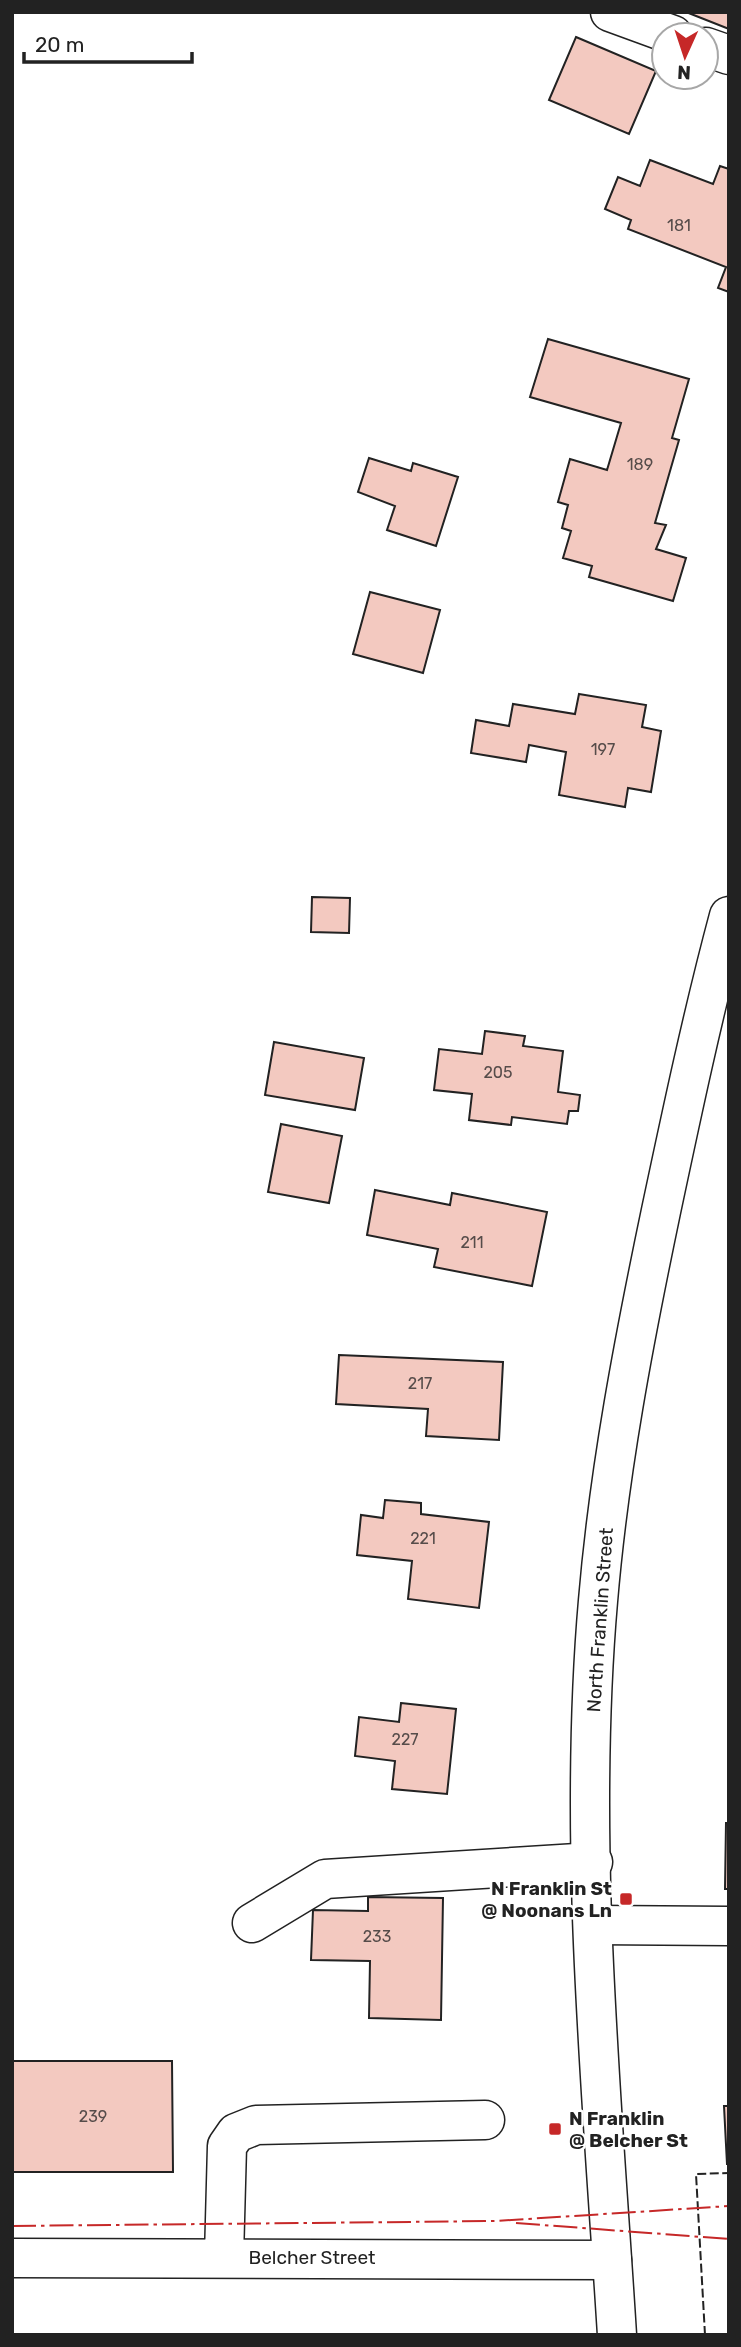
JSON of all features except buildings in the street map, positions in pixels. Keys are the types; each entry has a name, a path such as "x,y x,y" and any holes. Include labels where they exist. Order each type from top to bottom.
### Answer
{"main road":[{"path":"610,12 650,27"},
{"name":"North Franklin Street","path":"617,2335 594,1925 593,1692 597,1604 607,1514 640,1311 729,916"},
{"path":"252,1923 325,1879 593,1862"},
{"path":"594,1925 729,1926"},
{"path":"224,2257 227,2146 236,2133 256,2125 485,2120"},
{"name":"Belcher Street","path":"12,2258 612,2260"}],"fence":[{"path":"705,2335 696,2174 729,2173"}],"power":[{"path":"12,2226 496,2221 729,2206"},
{"path":"516,2223 729,2239"}],"place":[{"name":"N Franklin St @ Noonans Ln","path":"626,1899"},
{"name":"N Franklin @ Belcher St","path":"555,2129"}]}
